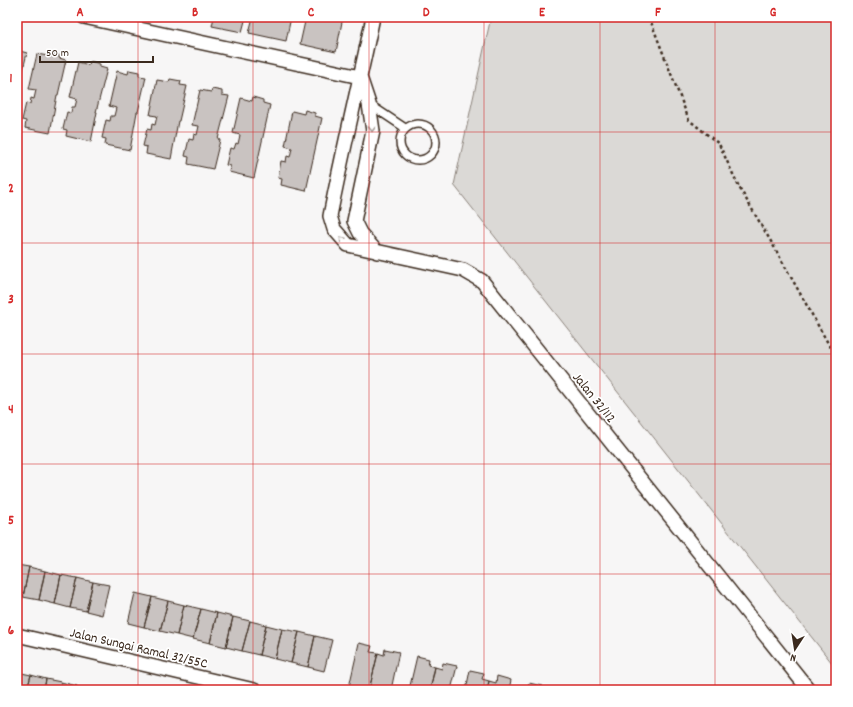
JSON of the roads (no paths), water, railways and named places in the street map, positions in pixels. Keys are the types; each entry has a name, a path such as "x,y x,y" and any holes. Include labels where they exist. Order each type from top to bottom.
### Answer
{"street":[{"path":"84,17 360,77 369,104 373,131 354,221 360,232 377,252"},
{"name":"Jalan 32/112","path":"373,17 348,126 330,216 334,229 348,245 463,270 482,281 809,690"},
{"name":"Jalan Sungai Ramal 32/55C","path":"17,635 254,690"}],"lane":[{"path":"369,104 405,128"},
{"path":"419,124 432,130 436,137 436,144 434,151 430,156 424,160 416,160 404,154 400,148 400,141 401,134 405,128 419,124"}]}
